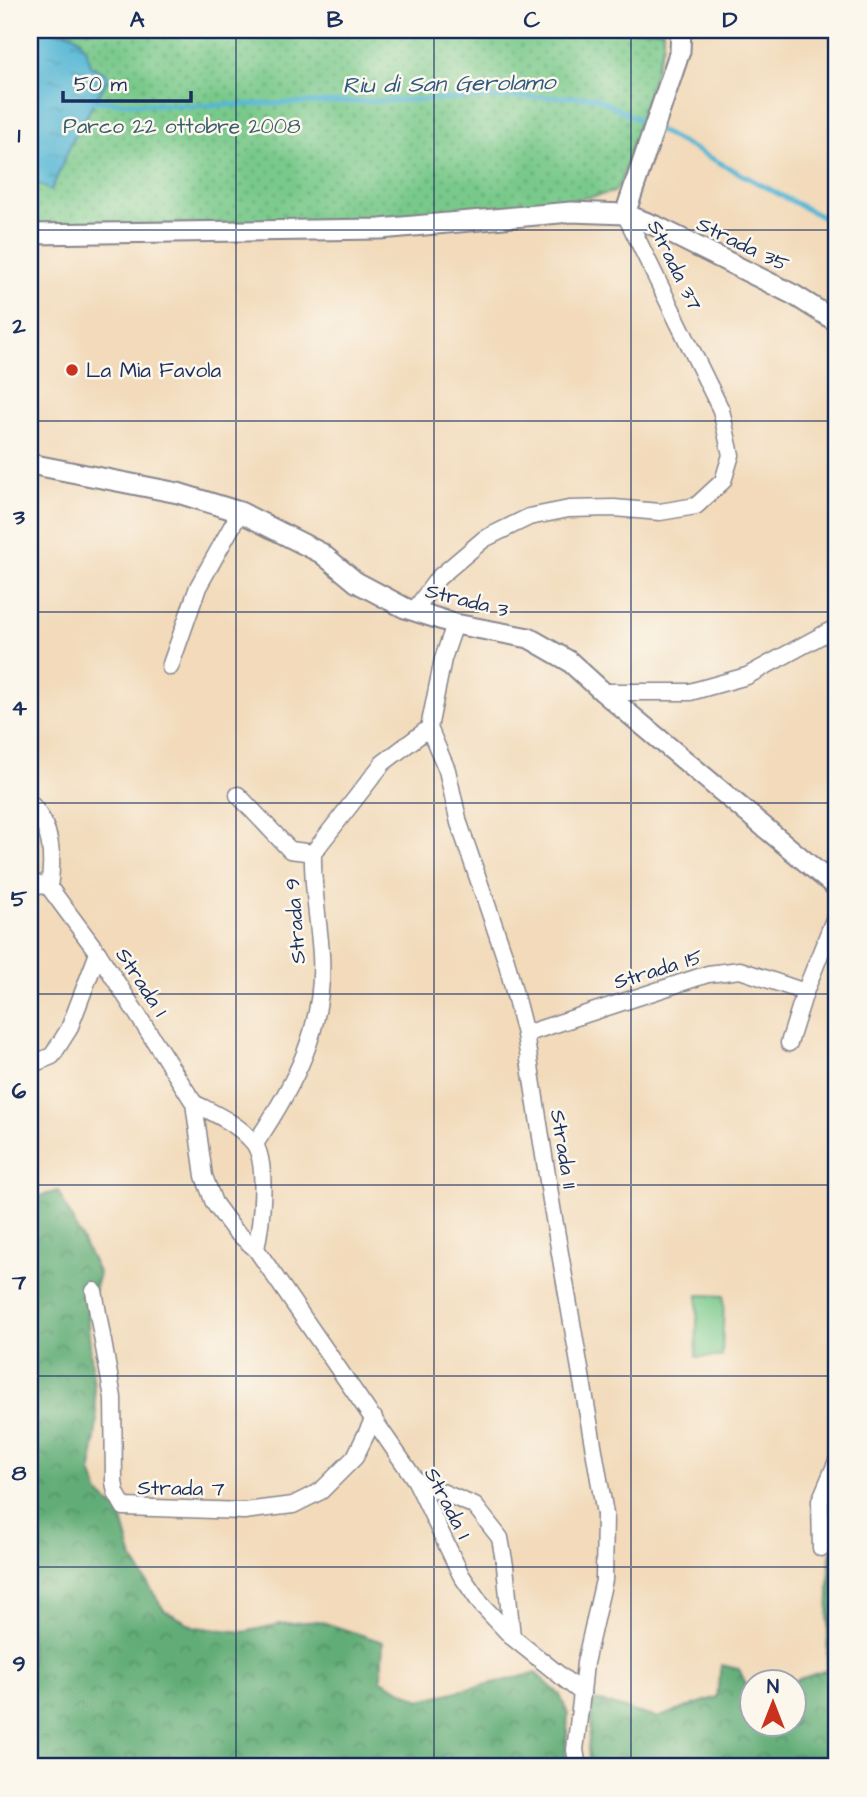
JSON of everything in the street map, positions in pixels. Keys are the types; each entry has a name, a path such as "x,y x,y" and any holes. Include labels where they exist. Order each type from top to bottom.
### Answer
{"street":[{"path":"625,214 680,51 681,30"},
{"name":"Strada 37","path":"30,233 380,229 570,212 625,214 721,410 731,455 723,481 696,506 660,512 569,509 529,517 484,539 438,578 414,611"},
{"name":"Strada 35","path":"625,214 659,227 794,295 837,322"},
{"name":"Strada 3","path":"30,464 178,492 240,512 321,553 356,582 414,611 455,624 529,638 569,660 603,692 837,888"},
{"path":"170,667 198,587 240,512"},
{"path":"429,727 443,659 455,624"},
{"path":"603,692 690,692 747,676 837,627"},
{"name":"Strada 9","path":"255,1144 300,1067 314,1030 321,956 313,853 383,763 429,727"},
{"name":"Strada 11","path":"429,727 447,770 458,823 506,960 525,1034 605,1514 604,1580 585,1662 582,1693"},
{"path":"238,794 290,850 313,853"},
{"path":"30,803 38,811 49,833 53,864 49,887 30,882"},
{"name":"Strada 1","path":"49,887 98,953 194,1103 204,1176 214,1203 234,1230 256,1249 416,1481 461,1575 481,1604 512,1637 582,1693"},
{"path":"789,1043 805,992 837,912"},
{"path":"30,1065 52,1056 69,1029 98,953"},
{"name":"Strada 15","path":"525,1034 708,974 740,970 805,992"},
{"path":"194,1103 233,1123 255,1144 262,1173 262,1218 256,1249"},
{"name":"Strada 7","path":"94,1292 113,1398 114,1482 116,1493 124,1507 244,1511 293,1505 321,1491 355,1457 374,1418"},
{"path":"821,1548 820,1501 837,1461"},
{"path":"416,1481 475,1506 500,1538 512,1637"},
{"path":"578,1767 575,1750 582,1693"}],"green space":[{"name":"Parco 22 ottobre 2008","path":"30,30 663,30 663,45 621,182 614,192 535,205 349,220 190,225 30,224"},
{"path":"58,1191 99,1274 87,1313 97,1421 91,1471 99,1494 120,1512 133,1560 164,1610 195,1627 244,1632 280,1624 319,1621 383,1642 381,1680 420,1700 536,1673 560,1695 568,1714 565,1767 30,1767 30,1199"},
{"path":"698,1295 724,1296 722,1357 696,1357"},
{"path":"837,1529 837,1767 590,1767 588,1748 594,1700 657,1718 717,1697 721,1665 738,1669 738,1738 808,1738 808,1676 827,1670 830,1557"}],"water":[{"path":"30,30 62,31 77,37 83,44 90,66 106,73 108,79 72,141 51,191 30,178"}],"waterway":[{"name":"Riu di San Gerolamo","path":"89,101 189,106 594,97 649,125"},
{"name":"Riu di San Gerolamo","path":"658,130 837,225"}],"place":[{"name":"La Mia Favola","path":"72,370"}]}
